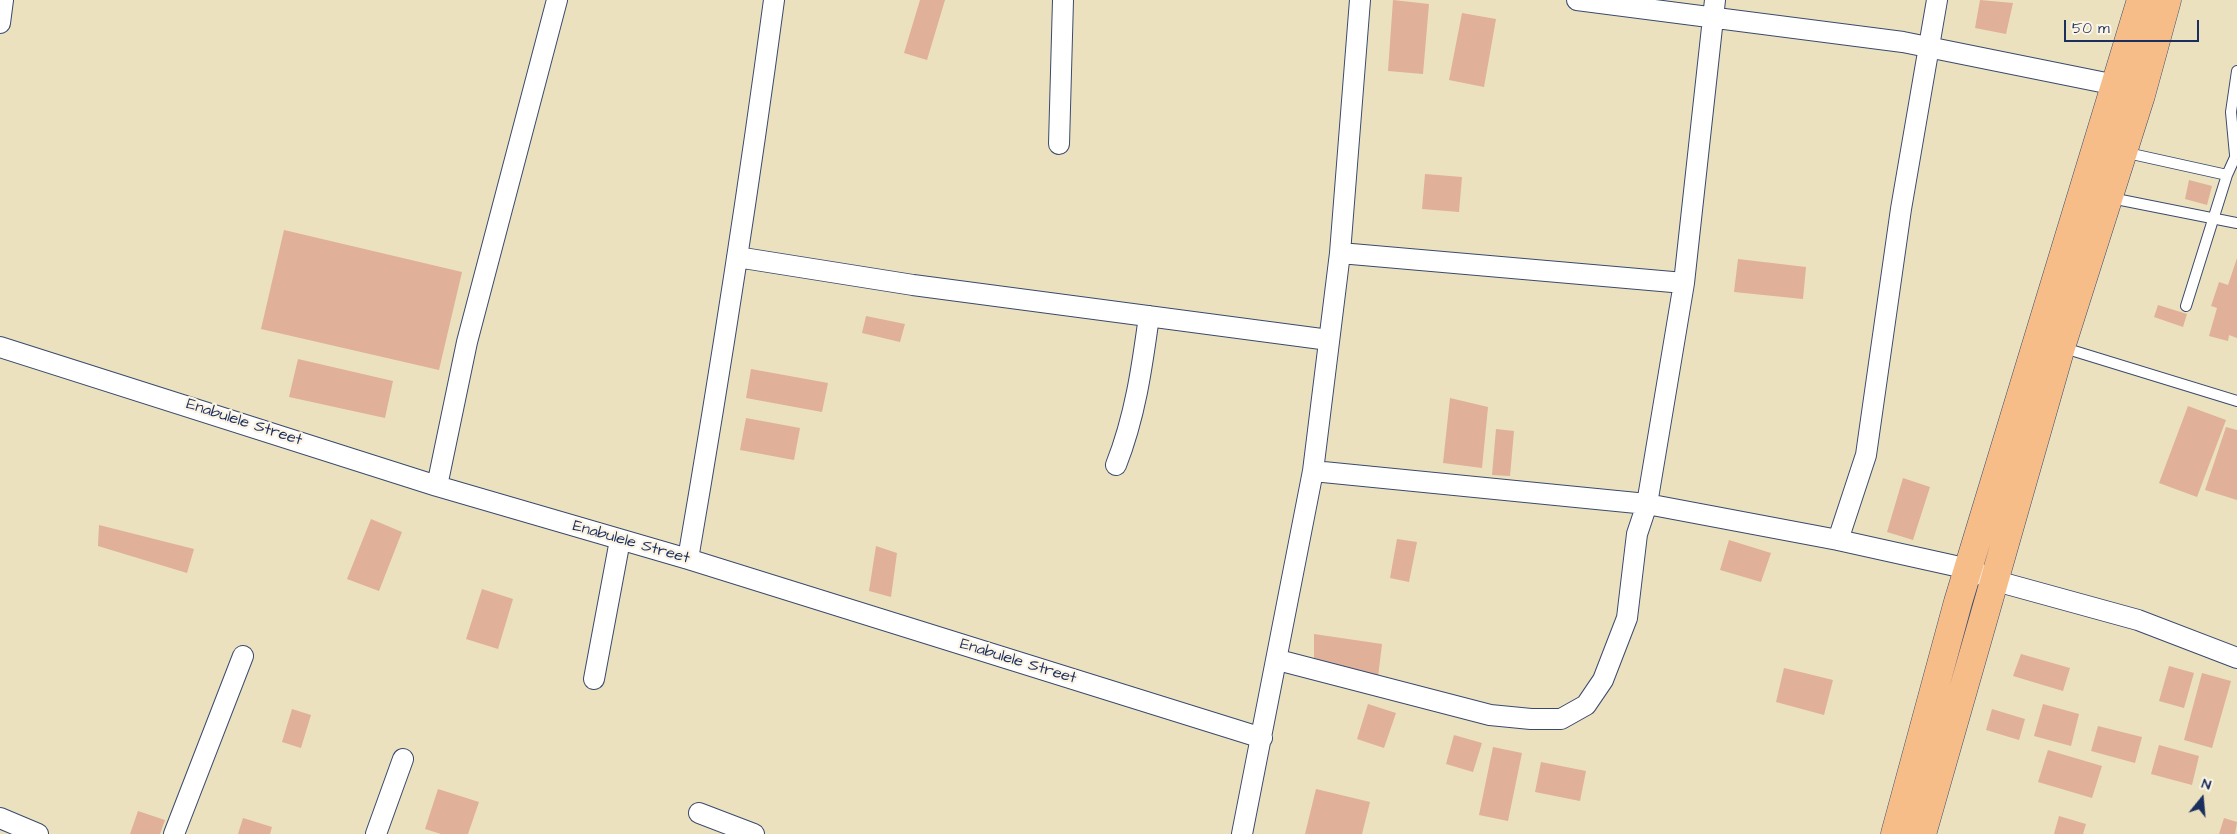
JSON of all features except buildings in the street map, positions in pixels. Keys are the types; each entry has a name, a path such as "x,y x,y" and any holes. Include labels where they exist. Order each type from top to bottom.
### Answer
{"highway":[{"path":"1895,834 1969,569 2141,0"},
{"path":"1922,834 1996,581 2061,347 2141,95 2167,0"}],"street":[{"path":"0,23 3,0"},
{"path":"438,486 467,342 557,0"},
{"path":"688,560 737,257 774,0"},
{"path":"1059,144 1063,0"},
{"path":"1242,834 1278,660 1313,472 1340,253 1360,0"},
{"path":"1577,0 1714,8 2116,85"},
{"path":"1838,540 1866,455 1901,209 1937,0"},
{"path":"1278,660 1490,715 1531,719 1561,719 1586,705 1603,680 1627,618 1632,590 1637,534 1647,504 1684,283 1714,8"},
{"path":"1340,253 1684,283"},
{"path":"737,257 913,285 1329,340"},
{"path":"1116,466 1128,435 1138,394 1149,316"},
{"name":"Enabulele Street","path":"0,346 438,486 688,560 1262,738"},
{"path":"1313,472 1588,496 1647,504 1838,540 1969,569 1996,581 2138,620 2237,658"},
{"path":"594,679 620,540"},
{"path":"174,834 243,656"},
{"path":"376,834 403,760"},
{"path":"700,813 754,834"},
{"path":"0,818 30,833"}],"lane":[{"path":"2186,306 2227,174 2236,154 2231,112 2237,71"},
{"path":"2122,152 2227,174"},
{"path":"2108,198 2214,217 2237,223"},
{"path":"2061,347 2237,401"}]}
